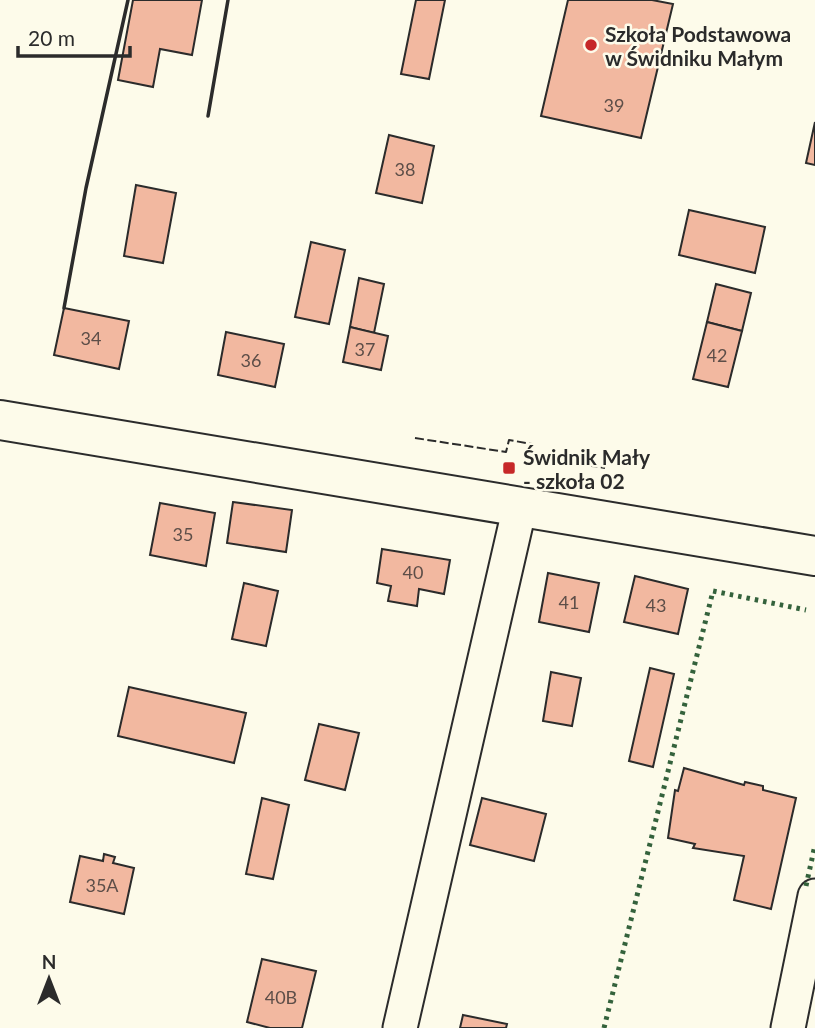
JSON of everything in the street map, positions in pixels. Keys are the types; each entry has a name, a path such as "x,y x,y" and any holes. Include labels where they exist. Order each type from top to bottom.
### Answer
{"street":[{"path":"0,420 815,556"},
{"path":"400,1028 520,506"},
{"path":"788,1028 815,896"}],"building":[{"path":"133,0 202,0 192,55 160,49 153,87 118,80"},
{"path":"416,0 445,0 429,79 401,74"},
{"path":"568,0 652,0 673,4 641,138 541,116"},
{"path":"815,122 815,165 806,163"},
{"path":"389,135 434,146 422,203 376,193"},
{"path":"136,185 176,193 163,263 124,256"},
{"path":"689,210 765,227 755,273 679,255"},
{"path":"311,242 345,250 329,324 295,317"},
{"path":"359,278 384,284 374,333 350,327"},
{"path":"716,284 751,293 742,331 707,322"},
{"path":"64,308 129,321 119,369 54,355"},
{"path":"707,322 742,331 728,387 693,379"},
{"path":"350,327 388,336 381,370 343,362"},
{"path":"226,332 284,344 275,387 218,375"},
{"path":"233,502 292,510 286,552 227,543"},
{"path":"160,503 215,513 206,566 150,555"},
{"path":"382,549 450,560 444,594 419,589 417,606 388,601 391,586 377,583"},
{"path":"548,573 599,583 589,632 539,622"},
{"path":"635,576 688,589 678,634 624,622"},
{"path":"244,583 278,591 266,646 232,639"},
{"path":"650,668 674,674 653,767 629,761"},
{"path":"551,672 581,678 572,726 543,721"},
{"path":"129,687 246,713 234,763 118,736"},
{"path":"319,724 359,733 345,790 305,780"},
{"path":"684,768 744,785 745,782 763,786 763,790 796,798 771,909 734,900 744,856 693,848 695,844 668,838 675,790 678,791"},
{"path":"262,798 289,805 273,879 246,874"},
{"path":"482,798 546,814 534,861 470,845"},
{"path":"104,854 115,857 113,863 134,868 124,914 70,902 80,856 103,861"},
{"path":"262,959 316,971 302,1028 270,1028 247,1022"},
{"path":"463,1015 507,1024 506,1028 460,1028"}],"hedge":[{"path":"604,1028 713,591 806,610"},
{"path":"806,886 815,845"}],"fence":[{"path":"415,438 506,452 509,440 532,444 530,457 605,468"}],"wall":[{"path":"64,308 86,188 128,0"},
{"path":"208,116 228,0"}],"place":[{"name":"Szkoła Podstawowa w Świdniku Małym","path":"591,45"},
{"name":"Świdnik Mały - szkoła 02","path":"509,468"}]}
